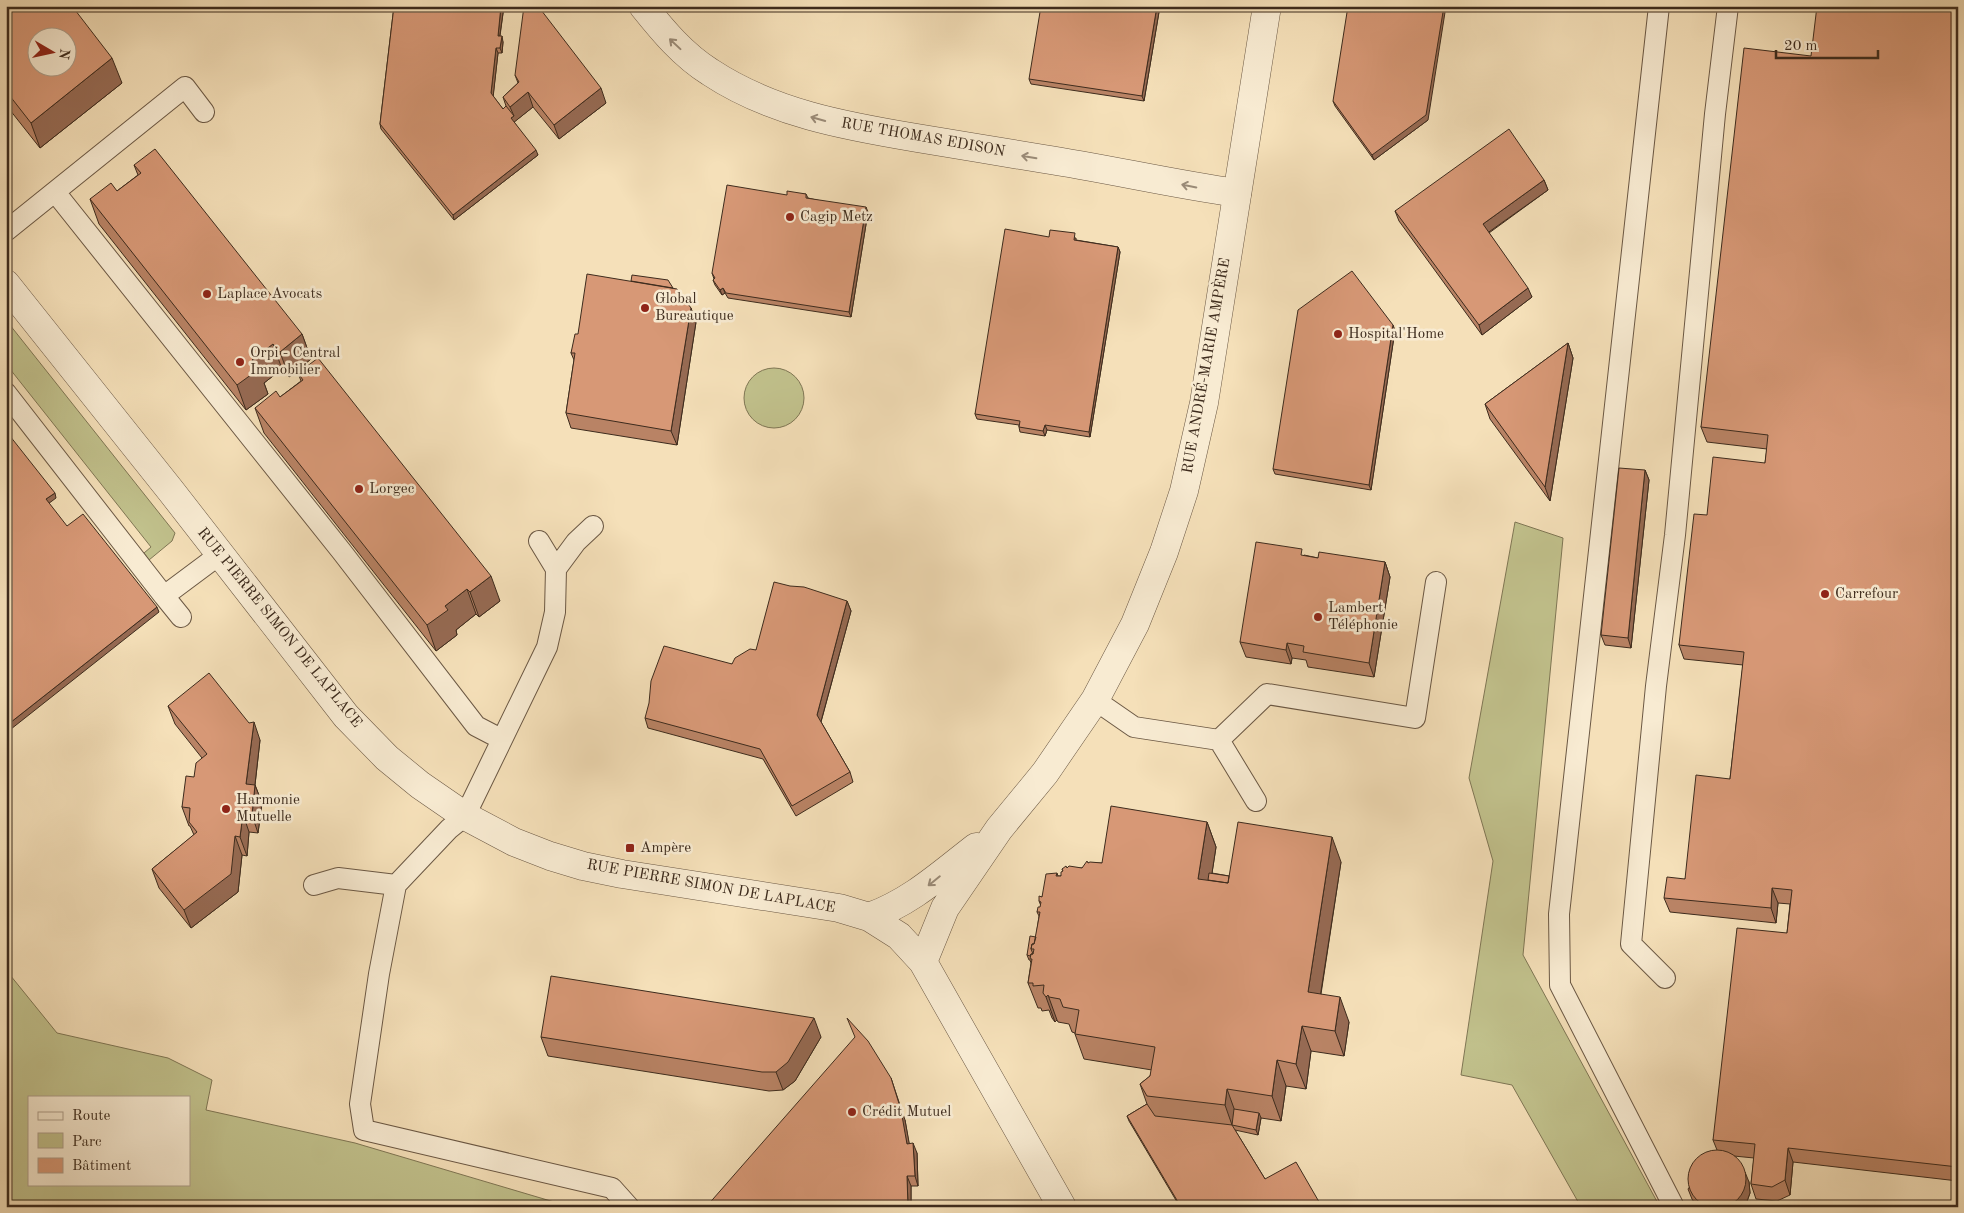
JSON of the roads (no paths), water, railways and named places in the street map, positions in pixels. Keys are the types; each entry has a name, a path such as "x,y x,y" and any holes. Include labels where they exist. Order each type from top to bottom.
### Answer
{"street":[{"name":"RUE THOMAS EDISON","path":"643,6 667,36 710,73 756,97 792,111 829,122 883,132 1088,166 1204,189 1237,193"},
{"name":"RUE ANDRÉ-MARIE AMPÈRE","path":"923,962 945,908 999,828 1045,773 1095,700 1135,624 1164,552 1184,491 1205,393 1268,6"},
{"name":"RUE PIERRE SIMON DE LAPLACE","path":"6,284 171,491 346,716 387,758 420,785 465,816 514,842 550,856 583,866 622,874 839,908 869,917 899,936 923,962 1062,1207"},
{"name":"RUE ANDRÉ-MARIE AMPÈRE","path":"869,917 893,908 926,887 999,828"}],"lane":[{"path":"1659,6 1559,914 1559,950 1560,985 1674,1207"},
{"path":"1665,978 1631,944 1656,686 1675,535 1714,124 1728,6"},
{"path":"6,231 185,87 204,112"},
{"path":"55,192 342,552 476,726 501,739"},
{"path":"6,393 181,617"},
{"path":"556,569 576,542 593,526"},
{"path":"539,541 556,569 555,612 547,647 465,816 396,885 379,974 360,1104 364,1130 612,1188 629,1207"},
{"path":"164,596 220,555"},
{"path":"1219,740 1267,694 1415,718 1436,582"},
{"path":"1095,700 1134,727 1219,740"},
{"path":"1219,740 1256,801"},
{"path":"314,886 338,878 396,885"}],"place":[{"name":"Cagip Metz","path":"790,217"},
{"name":"Laplace Avocats","path":"207,294"},
{"name":"Global Bureautique","path":"645,308"},
{"name":"Hospital'Home","path":"1338,334"},
{"name":"Orpi - Central Immobilier","path":"240,362"},
{"name":"Lorgec","path":"359,489"},
{"name":"Carrefour","path":"1825,594"},
{"name":"Lambert Téléphonie","path":"1318,617"},
{"name":"Harmonie Mutuelle","path":"226,809"},
{"name":"Ampère","path":"630,848"},
{"name":"Crédit Mutuel","path":"852,1112"}]}
